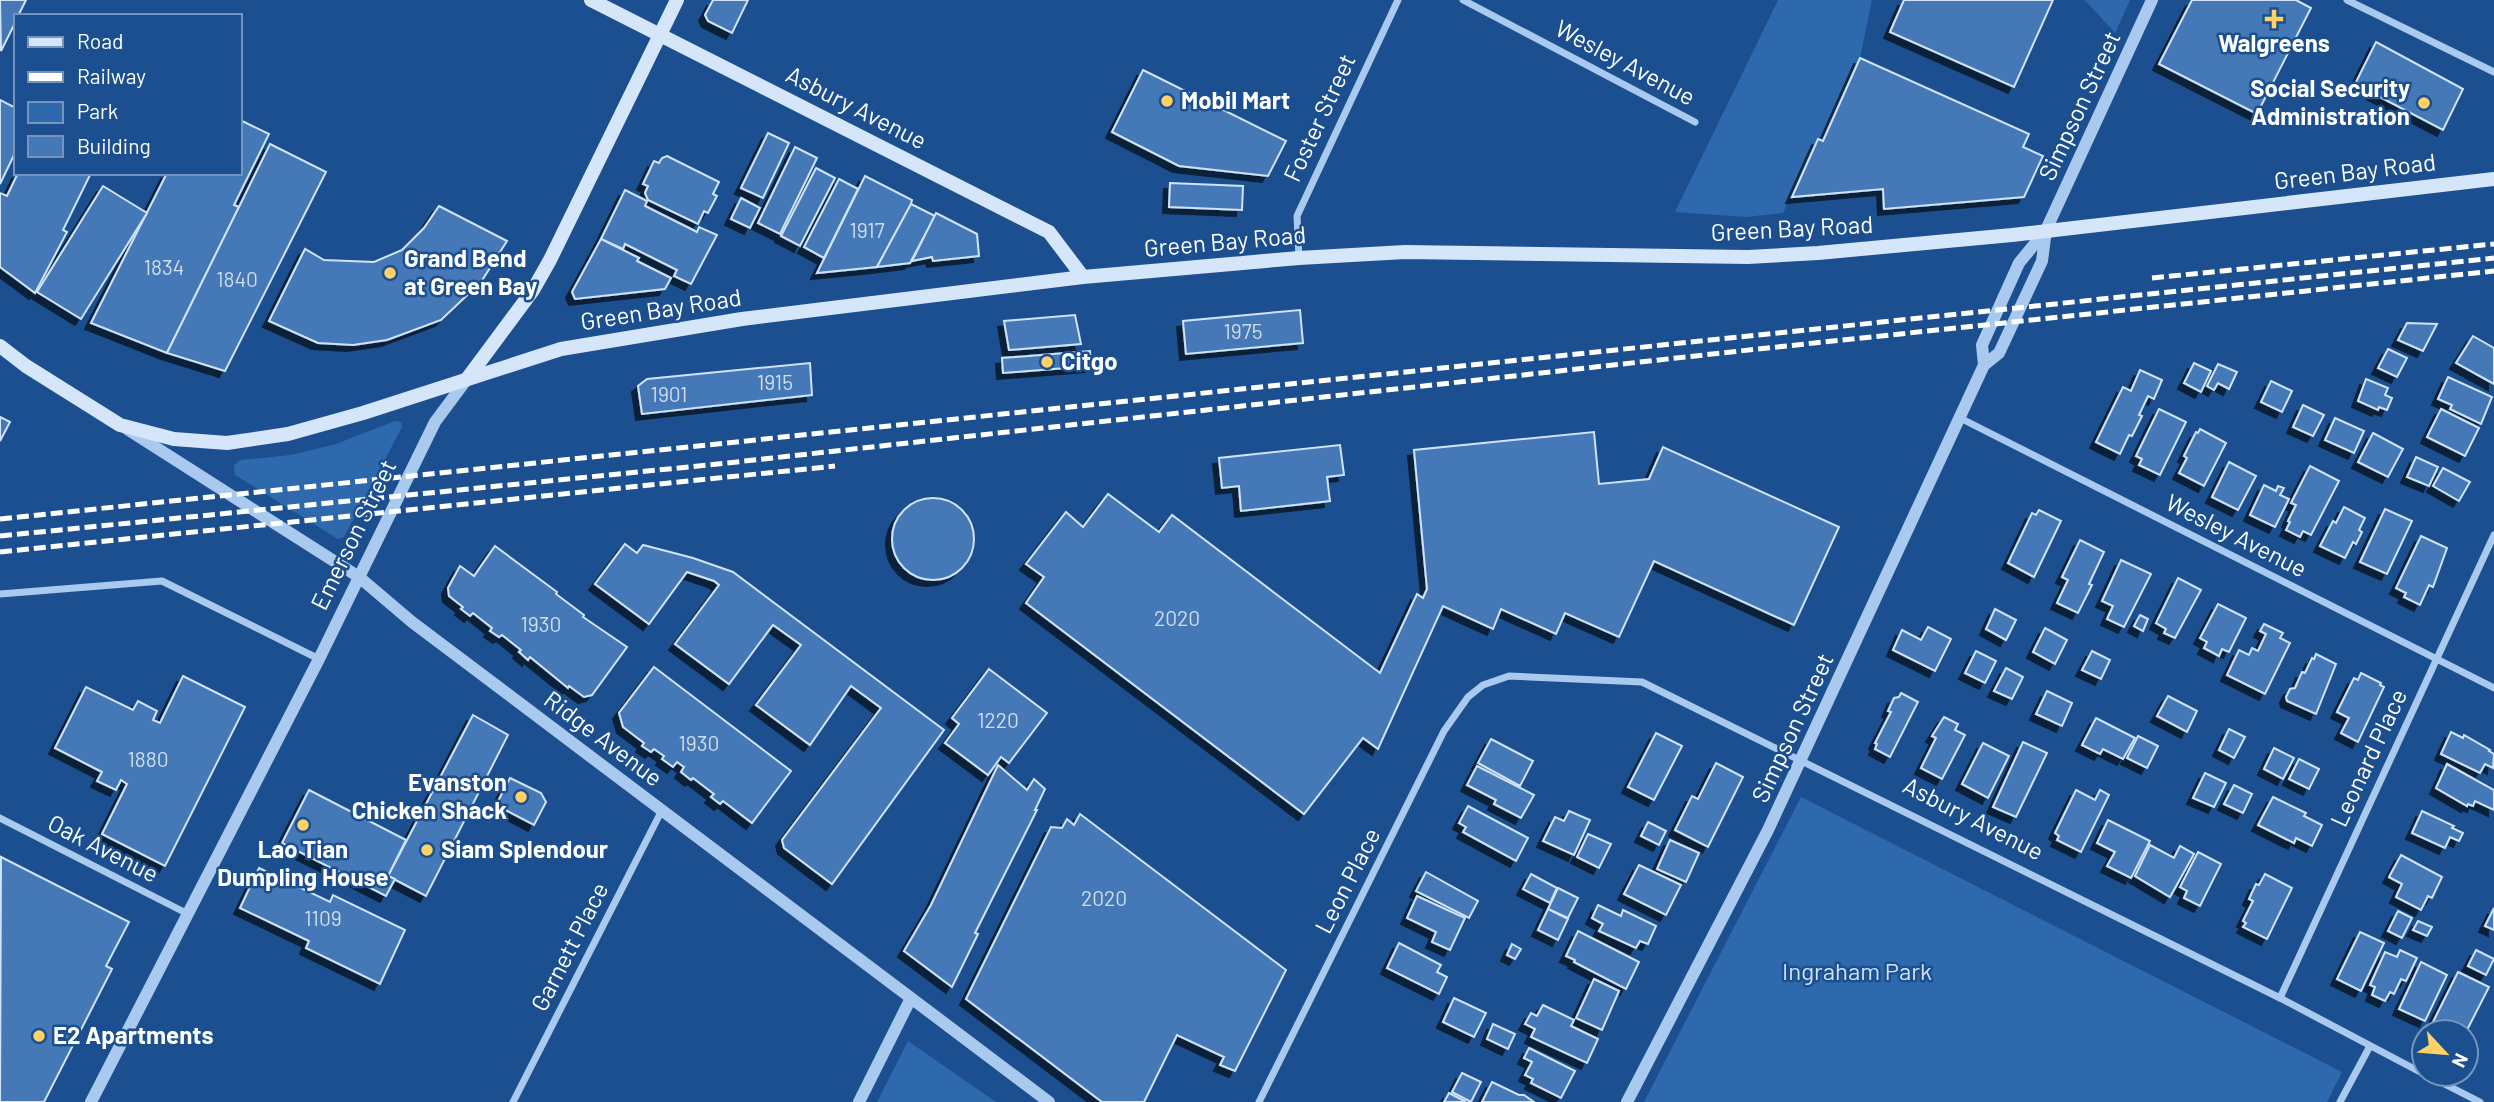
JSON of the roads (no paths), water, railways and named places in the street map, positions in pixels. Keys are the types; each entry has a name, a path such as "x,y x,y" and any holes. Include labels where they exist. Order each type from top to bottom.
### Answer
{"main road":[{"name":"Asbury Avenue","path":"591,0 1049,232 1083,277"},
{"name":"Emerson Street","path":"467,379 523,304 567,229 677,0"},
{"name":"Green Bay Road","path":"0,346 26,366 120,425 174,439 227,443 288,434 561,349 708,324 1083,277 1299,258 1405,252 1748,257 1927,243 2494,179"}],"street":[{"name":"Foster Street","path":"1299,258 1297,216 1398,0"},
{"name":"Wesley Avenue","path":"1463,0 1695,121"},
{"name":"Simpson Street","path":"1984,365 1982,345 2020,263 2046,230 2152,0"},
{"path":"2347,0 2494,72"},
{"name":"Simpson Street","path":"1627,1102 1802,760 1984,365 1999,353 2042,261 2046,230"},
{"name":"Emerson Street","path":"91,1102 318,659 435,422 467,379"},
{"name":"Wesley Avenue","path":"1959,418 2494,688"},
{"name":"Ridge Avenue","path":"120,425 359,577 412,622 1049,1102"},
{"name":"Leonard Place","path":"2280,998 2494,535"},
{"path":"0,594 162,581 318,659"},
{"name":"Asbury Avenue","path":"1483,685 1509,676 1642,682 2280,998 2410,1066"},
{"name":"Leon Place","path":"1259,1102 1444,731 1468,697 1483,685"},
{"name":"Garnett Place","path":"513,1102 662,810"},
{"name":"Oak Avenue","path":"0,818 188,914"},
{"path":"859,1102 911,998"},
{"path":"2340,1102 2370,1045"},
{"name":"Asbury Avenue","path":"2452,1088 2480,1102"}],"railway":[{"path":"2152,278 2494,244"},
{"path":"0,519 2494,258"},
{"path":"0,536 718,464 2494,271"},
{"path":"0,552 835,466"}],"place":[{"name":"Walgreens","path":"2274,19"},
{"name":"Mobil Mart","path":"1167,101"},
{"name":"Social Security Administration","path":"2424,103"},
{"name":"Grand Bend at Green Bay","path":"390,273"},
{"name":"Citgo","path":"1047,362"},
{"name":"Evanston Chicken Shack","path":"521,797"},
{"name":"Lao Tian Dumpling House","path":"303,825"},
{"name":"Siam Splendour","path":"427,850"},
{"name":"E2 Apartments","path":"39,1036"}],"park label":[{"name":"Ingraham Park","path":"1857,972"}]}
